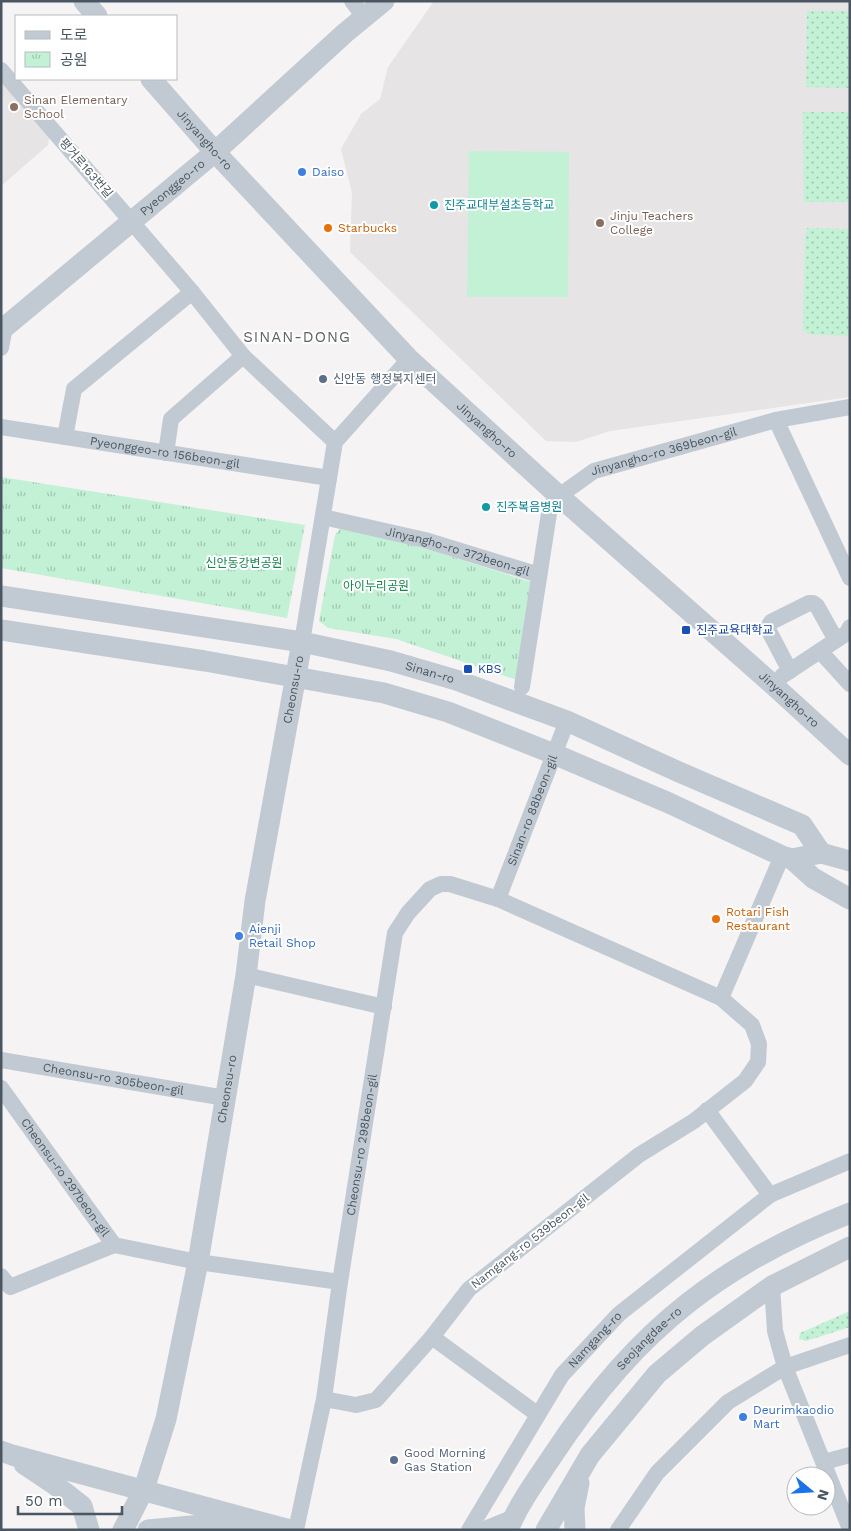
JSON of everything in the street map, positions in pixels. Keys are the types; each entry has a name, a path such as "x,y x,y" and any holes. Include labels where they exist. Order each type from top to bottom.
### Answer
{"street":[{"name":"Pyeonggeo-ro","path":"3,327 215,152 358,9 384,1"},
{"name":"평거로163번길","path":"1,70 192,292 242,356 334,442"},
{"name":"Jinyangho-ro","path":"152,80 215,152 409,360 850,755"},
{"path":"65,437 74,389 192,292"},
{"path":"1,348 3,327"},
{"path":"166,453 171,419 242,356"},
{"path":"302,642 334,442 409,360"},
{"name":"Jinyangho-ro 369beon-gil","path":"559,496 594,472 776,420 850,407"},
{"path":"776,420 850,578"},
{"name":"Pyeonggeo-ro 156beon-gil","path":"1,427 329,478"},
{"name":"Jinyangho-ro 372beon-gil","path":"323,517 425,540 539,575 550,507 559,496"},
{"path":"522,687 539,575"},
{"name":"Sinan-ro","path":"1,596 302,642 391,661 456,680 567,721 679,772 802,824 821,853"},
{"path":"790,671 768,631 771,622 809,603 813,603 817,606 836,640"},
{"path":"771,683 847,633 850,627"},
{"path":"1,630 296,676 384,693 448,712 554,754 669,803 787,857 813,878 850,899"},
{"name":"Cheonsu-ro","path":"123,1530 144,1489 166,1419 198,1262 246,975 255,901 302,642"},
{"path":"820,651 850,684"},
{"name":"Sinan-ro 88beon-gil","path":"498,899 567,721"},
{"path":"787,857 821,853 850,861"},
{"path":"721,998 787,857"},
{"path":"246,975 384,1007 395,932 408,913 430,889 441,884 450,884 498,899"},
{"name":"Namgang-ro 539beon-gil","path":"324,1399 356,1405 376,1400 432,1337 469,1289 639,1155 694,1121 745,1081 758,1062 759,1044 752,1025 721,998 498,899"},
{"name":"Cheonsu-ro 298beon-gil","path":"324,1399 340,1282 384,1007"},
{"name":"Cheonsu-ro 305beon-gil","path":"1,1060 225,1098"},
{"name":"Cheonsu-ro 297beon-gil","path":"1,1088 114,1245 198,1262"},
{"path":"707,1110 770,1195 850,1161"},
{"name":"Namgang-ro","path":"469,1530 562,1375 619,1314 770,1195"},
{"name":"Seojangdae-ro","path":"510,1526 538,1477 572,1426 604,1385 650,1336 687,1303 727,1275 806,1232 850,1213"},
{"path":"1,1276 10,1286 114,1245"},
{"path":"546,1530 590,1456 657,1374 702,1336 772,1286 850,1247"},
{"path":"198,1262 340,1282"},
{"path":"772,1286 775,1331 785,1367 850,1529"},
{"path":"432,1337 537,1414"},
{"path":"618,1530 657,1473 728,1402 785,1367 850,1345"},
{"path":"296,1530 324,1399"},
{"path":"6,1453 290,1530"},
{"path":"6,1453 54,1484 82,1506 88,1530"},
{"path":"824,1462 850,1455"},
{"path":"575,1530 574,1508 580,1472"},
{"path":"148,1530 202,1526 243,1529 268,1524"},
{"path":"489,1530 510,1526"}],"shaded area":[{"name":"Jinju Teachers College","path":"434,1 850,1 850,397 610,431 576,442 546,441 350,252 352,193 341,149 361,114 380,99 388,67"},
{"name":"Sinan Elementary School","path":"1,78 50,135 48,145 1,186"}],"green space":[{"path":"807,11 850,11 850,88 806,87"},
{"path":"803,112 850,112 850,202 804,202"},
{"path":"469,151 569,152 568,297 467,297"},
{"path":"807,228 850,229 850,336 808,334 803,330 805,238"},
{"name":"신안동강변공원","path":"1,477 305,525 287,618 1,568"},
{"name":"아이누리공원","path":"342,526 431,550 534,583 517,680 396,639 328,628 319,621 335,535"},
{"path":"850,1311 850,1327 806,1341 799,1339 800,1333"}],"place":[{"name":"Sinan Elementary School","path":"14,107"},
{"name":"Daiso","path":"302,172"},
{"name":"진주교대부설초등학교","path":"434,205"},
{"name":"Jinju Teachers College","path":"600,223"},
{"name":"Starbucks","path":"328,228"},
{"name":"신안동 행정복지센터","path":"323,379"},
{"name":"진주복음병원","path":"486,507"},
{"name":"진주교육대학교","path":"686,630"},
{"name":"KBS","path":"468,669"},
{"name":"Rotari Fish Restaurant","path":"716,919"},
{"name":"Aienji Retail Shop","path":"239,936"},
{"name":"Deurimkaodio Mart","path":"743,1417"},
{"name":"Good Morning Gas Station","path":"394,1460"}],"district":[{"name":"SINAN-DONG","path":"297,337"}]}
